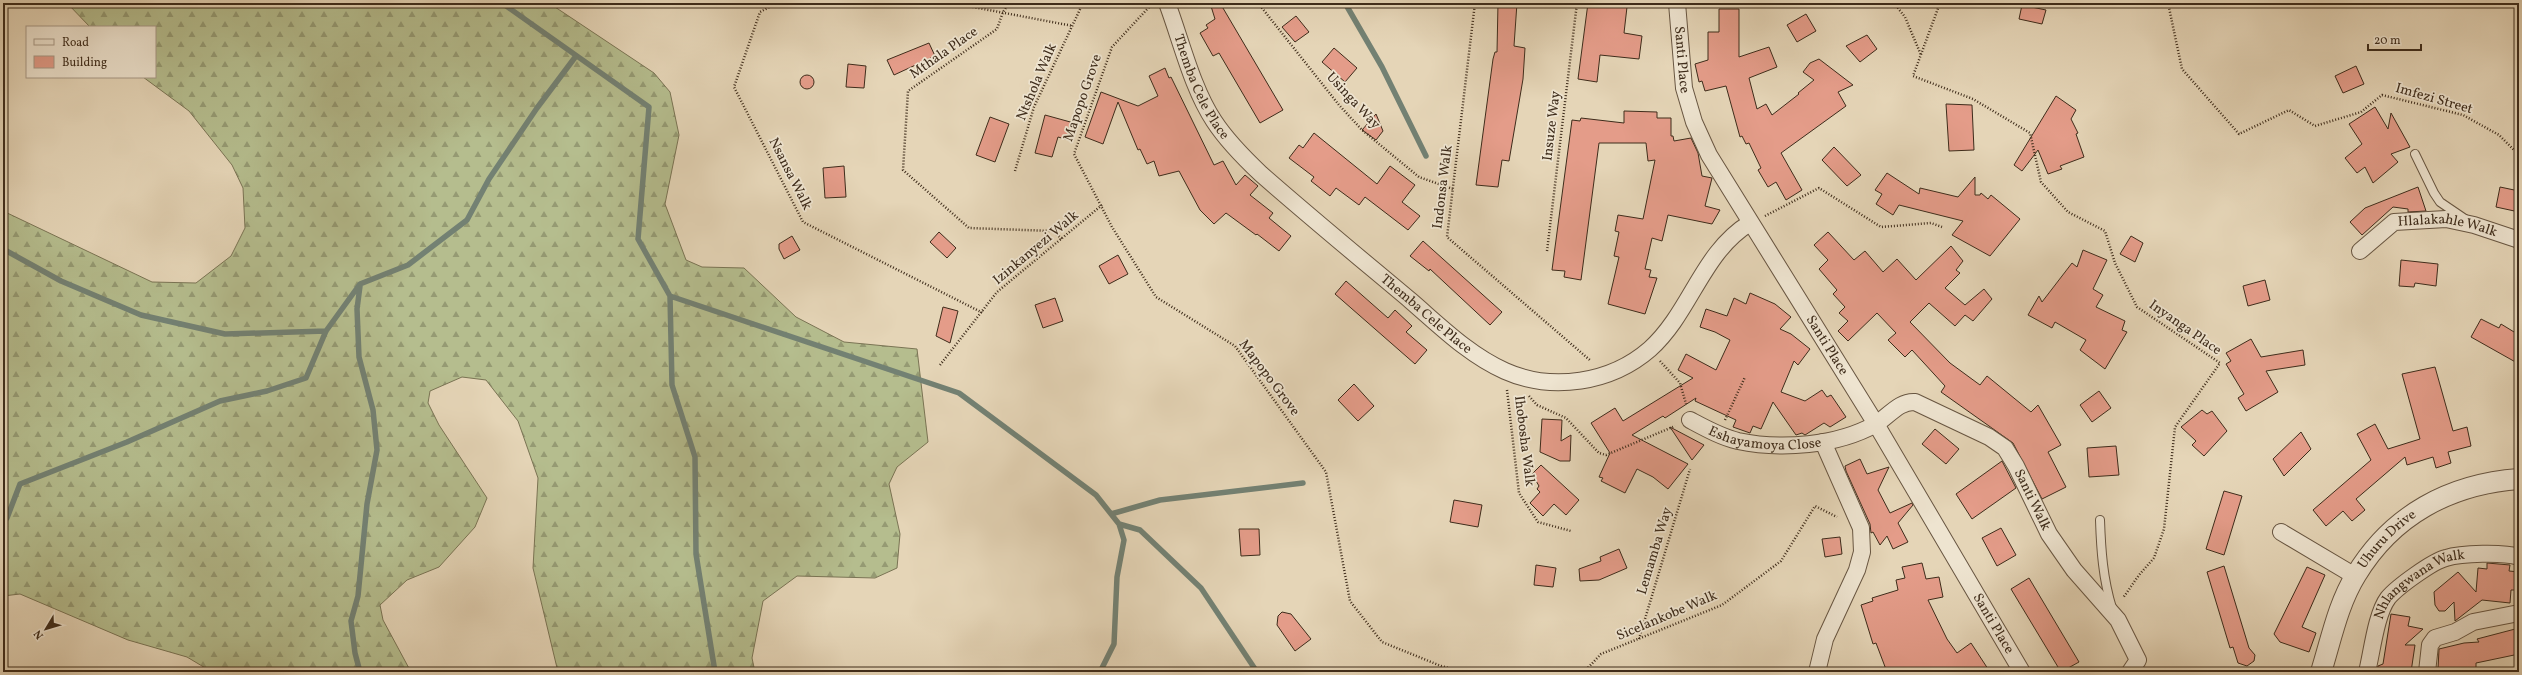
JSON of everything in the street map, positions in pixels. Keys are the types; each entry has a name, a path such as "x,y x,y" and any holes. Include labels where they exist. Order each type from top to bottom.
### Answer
{"street":[{"name":"Themba Cele Place","path":"1168,3 1201,95 1213,120 1234,148 1260,174 1444,329 1482,359 1505,371 1525,378 1573,382 1588,381 1606,374 1650,349 1684,308 1715,255 1738,231 1750,224"},
{"name":"Santi Place","path":"1677,3 1684,88 1694,122 1709,155 1750,224 1876,424 2022,672"},
{"name":"Hlalakahle Walk","path":"2360,251 2394,222 2446,219 2474,225 2519,240"},
{"name":"Santi Walk","path":"1824,442 1855,434 1876,424 1906,402 1915,402 1989,437 2005,448 2016,466 2049,534 2074,570 2115,617 2138,660 2130,672"},
{"name":"Eshayamoya Close","path":"1690,420 1717,434 1756,444 1783,445 1824,442 1860,528 1862,552 1857,570 1825,639 1817,672"},
{"name":"Uhuru Drive","path":"2321,672 2338,616 2355,576 2387,534 2438,498 2465,488 2497,481 2519,479"},
{"path":"2281,532 2355,576"},
{"name":"Nhlangwana Walk","path":"2368,672 2379,621 2387,599 2413,577 2445,558 2473,555 2519,558"},
{"path":"2427,672 2430,645 2435,638 2455,632 2473,622 2519,614"}],"lane":[{"path":"2415,154 2426,181 2440,202 2474,225"},
{"path":"2100,520 2101,550 2107,590 2115,617"}],"path":[{"name":"Nsansa Walk","path":"777,3 760,12 734,87 803,222 983,313"},
{"path":"952,3 1073,26"},
{"path":"1003,12 1008,5 1007,3"},
{"name":"Ntshola Walk","path":"1015,171 1034,107 1083,3"},
{"name":"Mapopo Grove","path":"1152,3 1112,47 1074,154 1102,205 1112,227 1156,297 1235,346 1326,472 1350,600 1354,606 1382,642 1441,666 1465,672"},
{"name":"Usinga Way","path":"1258,3 1338,105 1362,130 1419,177 1452,189"},
{"name":"Indonsa Walk","path":"1475,3 1447,237 1510,289 1606,374"},
{"name":"Insuze Way","path":"1547,251 1577,3"},
{"path":"1894,3 1905,17 1921,55"},
{"name":"Inyanga Place","path":"1940,3 1913,76 1973,99 2030,133 2041,182 2068,212 2105,231 2115,262 2137,307 2220,363 2175,427 2164,529 2154,558 2126,593 2115,617"},
{"name":"Imfezi Street","path":"2168,3 2182,69 2239,134 2289,110 2315,126 2361,112 2382,95 2463,115 2499,135 2519,155"},
{"name":"Mthala Place","path":"1003,12 997,29 908,91 903,170 969,228 1053,231 1062,239"},
{"path":"1750,224 1819,188 1881,227 1931,223 1942,227"},
{"name":"Izinkanyezi Walk","path":"940,365 983,313 997,292 1102,205"},
{"name":"Eshayamoya Close","path":"1650,349 1680,383 1690,420"},
{"name":"Ihobosha Walk","path":"1505,371 1519,493 1538,522 1571,531"},
{"path":"1717,434 1745,377"},
{"path":"1525,378 1530,398 1537,405 1566,418 1599,453 1606,455 1690,420"},
{"name":"Lemamba Way","path":"1639,639 1690,469"},
{"name":"Sicelankobe Walk","path":"1584,672 1601,654 1722,605 1781,560 1815,506 1860,528"}],"green space":[{"path":"67,3 549,3 654,73 670,92 679,135 665,204 686,260 702,267 744,268 796,317 844,342 917,349 928,442 897,467 889,484 900,534 897,568 875,578 797,576 763,601 752,658 755,672 558,672 533,568 538,478 518,421 486,380 462,377 430,391 428,403 439,425 487,498 475,527 439,567 407,580 380,605 383,620 411,672 212,672 187,657 128,640 20,594 3,596 3,211 152,282 196,283 231,256 245,228 243,188 232,165 189,111 144,78 156,78 156,26 89,26"}],"building":[{"path":"1210,3 1220,3 1283,110 1260,123 1219,53 1213,56 1200,33 1208,28 1206,25 1215,19"},
{"path":"1498,3 1517,3 1514,46 1525,48 1523,79 1509,161 1502,160 1498,187 1476,185 1493,59 1495,52 1497,52"},
{"path":"1588,3 1627,7 1624,33 1642,36 1639,59 1600,55 1597,82 1578,79"},
{"path":"2022,5 2046,10 2042,24 2019,19"},
{"path":"1719,9 1739,9 1739,57 1769,47 1777,67 1749,78 1757,109 1766,104 1772,115 1799,94 1798,93 1814,80 1803,72 1810,63 1819,59 1853,85 1838,92 1846,106 1781,153 1802,190 1786,200 1776,182 1768,187 1758,170 1761,168 1749,143 1746,144 1742,136 1740,137 1726,86 1705,91 1702,81 1699,82 1695,64 1708,60 1708,32 1719,32"},
{"path":"1806,14 1816,31 1797,42 1787,25"},
{"path":"1296,16 1309,32 1295,42 1282,27"},
{"path":"1867,35 1877,49 1860,62 1846,46"},
{"path":"929,43 935,56 894,75 887,60"},
{"path":"1334,48 1357,68 1345,82 1322,62"},
{"path":"848,64 866,66 864,88 846,87"},
{"path":"2356,66 2364,84 2343,93 2335,76"},
{"path":"1165,68 1169,78 1171,77 1214,165 1223,161 1236,185 1245,175 1258,186 1250,195 1273,213 1269,218 1291,236 1279,251 1226,213 1214,224 1200,210 1179,171 1159,176 1154,161 1147,164 1140,149 1138,150 1118,102 1103,144 1085,137 1101,92 1138,106 1158,96 1149,76"},
{"path":"804,75 810,75 814,79 814,85 810,89 804,89 800,85 800,79"},
{"path":"2056,96 2076,110 2071,119 2078,133 2076,134 2084,157 2060,166 2062,169 2048,174 2038,150 2022,171 2014,165"},
{"path":"1946,104 1972,105 1974,150 1949,151"},
{"path":"2375,107 2388,129 2391,113 2410,147 2391,154 2398,162 2373,183 2365,167 2357,173 2345,158 2362,144 2349,124"},
{"path":"1624,111 1657,112 1657,118 1671,118 1671,136 1673,136 1674,141 1691,138 1698,153 1702,176 1712,178 1705,206 1720,210 1712,224 1668,215 1662,241 1652,238 1645,269 1651,270 1649,277 1657,278 1645,314 1608,304 1619,257 1614,256 1619,232 1615,231 1618,215 1643,219 1655,160 1648,161 1646,143 1599,143 1581,280 1564,277 1565,271 1552,270 1572,120 1580,121 1581,118 1624,123"},
{"path":"1376,114 1383,131 1376,140 1362,130"},
{"path":"1045,115 1074,123 1069,140 1058,137 1052,157 1035,153"},
{"path":"990,117 1009,124 995,162 976,155"},
{"path":"1314,133 1377,184 1390,166 1415,185 1402,202 1420,216 1408,230 1365,197 1359,205 1336,188 1330,196 1311,181 1314,177 1289,158 1299,145 1303,148"},
{"path":"1834,147 1861,175 1847,186 1822,160"},
{"path":"844,166 846,197 825,198 823,168"},
{"path":"1887,173 1919,194 1920,188 1958,197 1975,177 1975,195 1980,195 1981,193 1988,199 1991,195 2020,219 1990,256 1952,235 1963,221 1899,205 1893,215 1876,204 1882,194 1875,190"},
{"path":"2418,187 2426,211 2408,212 2408,209 2393,207 2362,235 2350,222 2365,208"},
{"path":"2500,187 2519,191 2519,212 2496,207"},
{"path":"939,232 956,248 947,258 930,242"},
{"path":"1828,232 1854,260 1865,251 1883,272 1897,259 1916,280 1951,246 1963,261 1956,270 1960,273 1945,288 1965,305 1984,289 1992,299 1973,321 1965,315 1955,326 1929,303 1910,322 1950,363 1980,385 1987,376 2031,412 2038,405 2061,445 2048,452 2066,487 2042,499 2013,443 1941,392 1945,386 1912,350 1905,357 1888,340 1896,333 1877,313 1848,341 1838,331 1848,321 1839,313 1845,307 1833,294 1837,290 1819,269 1828,260 1814,245"},
{"path":"792,236 800,250 784,259 779,249 779,244"},
{"path":"2131,236 2143,243 2135,262 2120,254"},
{"path":"1423,241 1502,312 1490,325 1430,269 1429,271 1410,256"},
{"path":"2083,250 2107,260 2093,289 2103,295 2096,307 2125,321 2122,330 2127,332 2105,369 2080,350 2086,340 2055,322 2052,328 2028,315 2039,296 2042,302 2072,263 2077,267"},
{"path":"1118,255 1128,274 1109,284 1099,266"},
{"path":"2401,260 2438,264 2436,286 2415,283 2414,287 2399,286"},
{"path":"2265,280 2270,300 2248,306 2243,286"},
{"path":"1346,281 1388,318 1395,310 1412,326 1406,332 1427,350 1415,364 1335,294"},
{"path":"1750,293 1775,304 1791,317 1780,329 1791,334 1810,349 1798,365 1794,361 1781,392 1805,401 1822,390 1827,397 1831,395 1846,417 1830,427 1824,423 1805,435 1802,433 1796,435 1773,402 1761,429 1753,426 1750,433 1733,427 1736,420 1695,401 1696,398 1665,418 1663,416 1632,435 1688,464 1668,489 1653,477 1637,469 1625,493 1601,481 1603,478 1599,477 1610,453 1591,423 1615,408 1623,421 1693,378 1678,370 1686,354 1716,370 1730,340 1715,332 1700,327 1706,309 1727,316 1734,298 1746,304"},
{"path":"1055,298 1063,321 1043,328 1035,305"},
{"path":"943,307 958,311 950,343 936,336"},
{"path":"2481,319 2499,328 2501,324 2519,335 2519,364 2471,337"},
{"path":"2251,339 2261,357 2303,350 2305,365 2266,371 2278,392 2246,411 2238,398 2244,394 2226,364 2231,361 2226,353"},
{"path":"2435,367 2453,431 2467,427 2471,446 2448,452 2451,463 2436,468 2433,457 2407,465 2405,457 2356,499 2365,510 2352,521 2343,511 2326,526 2313,510 2371,460 2357,434 2375,424 2388,449 2420,439 2402,374"},
{"path":"1354,384 1374,406 1358,421 1338,400"},
{"path":"2099,391 2111,408 2092,422 2080,405"},
{"path":"2202,410 2207,414 2212,411 2227,431 2204,456 2192,445 2196,441 2181,427"},
{"path":"1542,419 1562,420 1561,441 1571,435 1570,461 1560,461 1540,452"},
{"path":"1670,427 1704,445 1692,460"},
{"path":"1935,429 1959,449 1946,464 1922,444"},
{"path":"2301,432 2311,449 2284,476 2273,459"},
{"path":"2116,446 2119,475 2089,477 2087,448"},
{"path":"1860,459 1867,474 1889,467 1878,490 1890,513 1912,503 1913,505 1898,523 1908,542 1893,549 1887,536 1880,545 1873,532 1871,533 1870,524 1845,466"},
{"path":"2002,461 2016,488 1972,519 1956,494"},
{"path":"1541,465 1579,500 1566,515 1554,504 1543,516 1530,503 1540,492 1537,489 1539,486 1532,474"},
{"path":"2224,491 2242,496 2224,555 2206,549"},
{"path":"1454,500 1482,505 1478,527 1450,522"},
{"path":"2001,528 2016,555 1997,566 1982,538"},
{"path":"1239,529 1259,529 1260,555 1241,556"},
{"path":"1840,537 1842,554 1825,557 1822,539"},
{"path":"1619,549 1627,568 1599,580 1580,581 1579,569 1601,561 1600,557"},
{"path":"1922,563 1926,579 1939,577 1943,597 1928,600 1947,639 1957,653 1971,643 1990,672 1887,672 1876,643 1873,644 1861,605 1873,601 1872,598 1898,590 1896,580 1905,578 1902,567"},
{"path":"2487,563 2510,565 2509,571 2519,572 2519,590 2511,590 2510,603 2482,600 2455,621 2454,602 2445,611 2439,611 2435,605 2434,592 2458,572 2476,592 2478,568 2487,569"},
{"path":"1536,565 1556,568 1553,587 1534,585"},
{"path":"2224,566 2249,648 2255,655 2254,661 2247,666 2238,663 2233,647 2230,648 2207,572"},
{"path":"2307,567 2325,575 2302,627 2316,633 2309,652 2280,642 2274,634"},
{"path":"2029,578 2079,662 2061,672 2011,589"},
{"path":"1282,612 1291,614 1311,639 1295,651 1277,625 1278,616"},
{"path":"2391,614 2410,617 2408,626 2423,629 2405,645 2415,645 2411,672 2377,672 2378,666 2383,664"},
{"path":"2519,628 2519,654 2476,663 2476,668 2438,669 2439,649 2464,643 2479,642 2477,639"}],"waterway":[{"path":"502,3 649,107 638,239 670,296 959,393 1096,495 1119,524 1124,540 1117,577 1114,644 1100,672"},
{"path":"1345,3 1382,67 1426,156"},
{"path":"7,518 20,484 127,442 220,401 267,391 306,378 326,331 360,284 408,265 467,220 489,179 537,108 576,56"},
{"path":"3,249 61,281 141,315 225,334 326,331"},
{"path":"360,286 357,309 359,357 373,410 377,450 367,504 358,596 351,621 355,653 360,672"},
{"path":"670,296 672,385 695,457 696,554 715,672"},
{"path":"1111,514 1160,500 1303,483"},
{"path":"1119,524 1140,530 1201,588 1257,672"}]}
